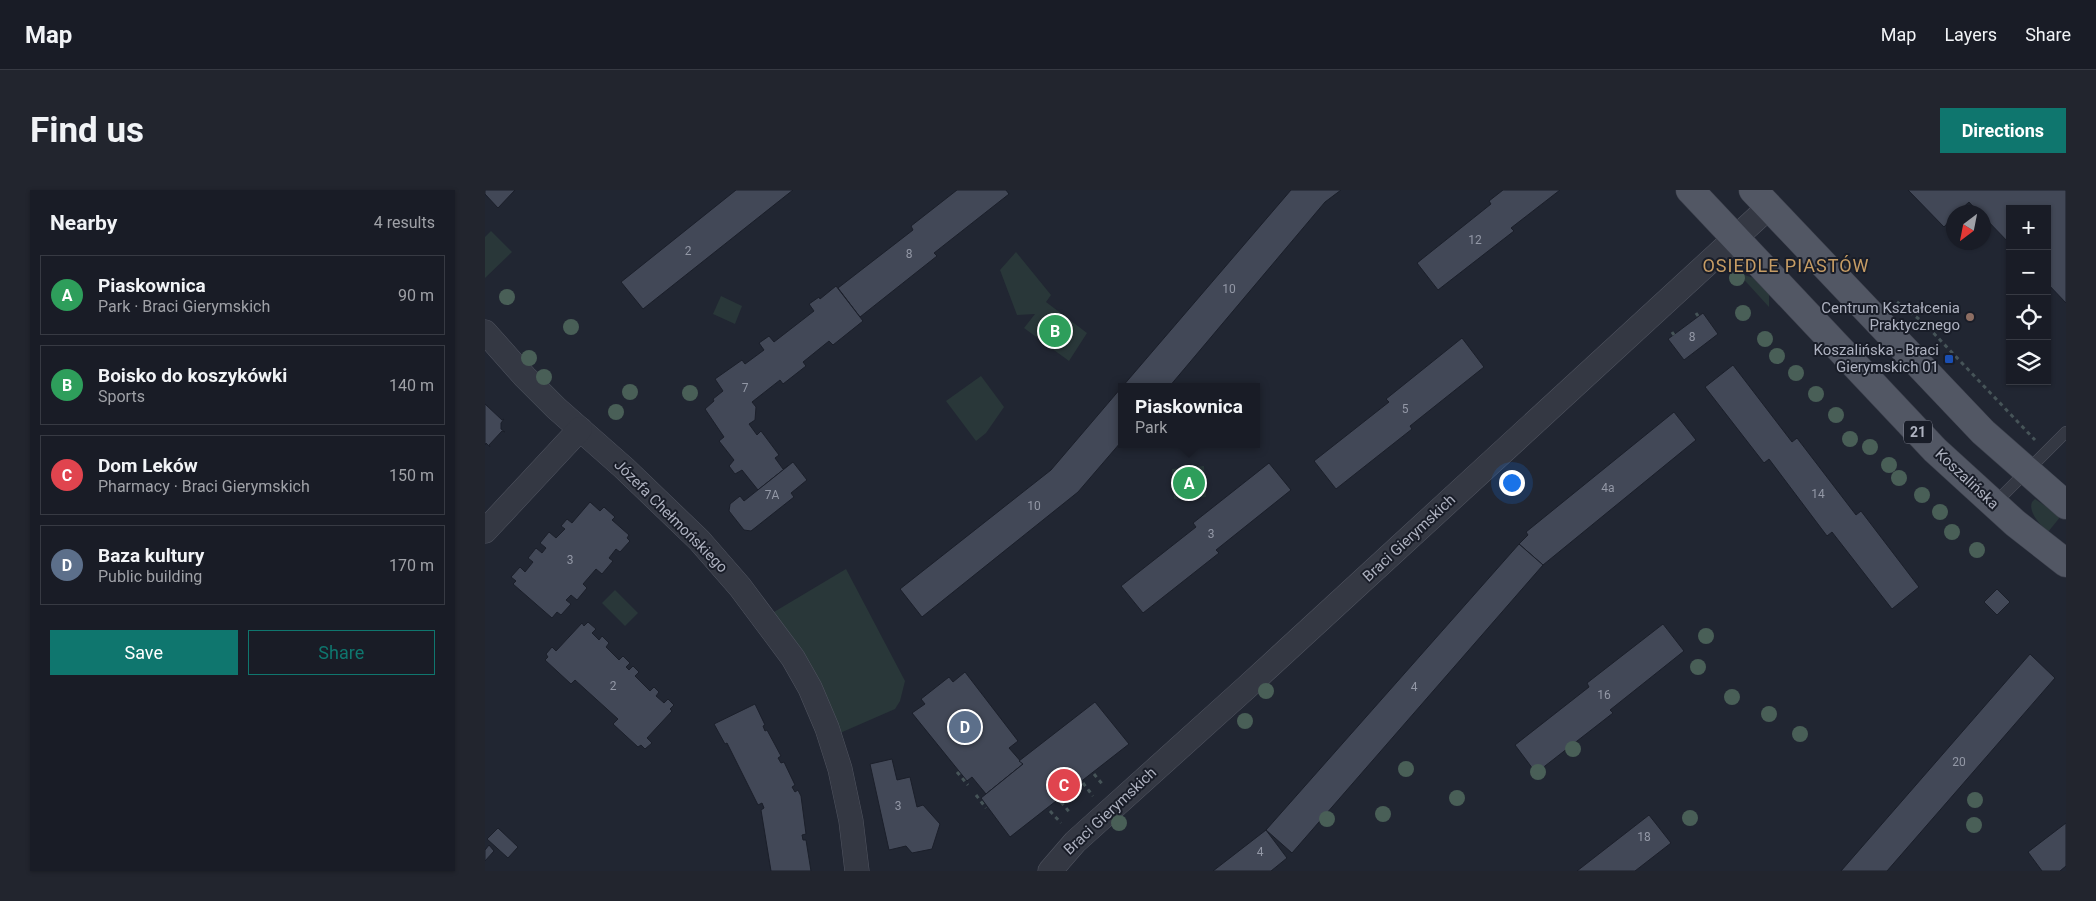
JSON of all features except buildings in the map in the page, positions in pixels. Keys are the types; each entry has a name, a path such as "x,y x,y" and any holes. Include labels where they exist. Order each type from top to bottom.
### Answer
{"main road":[{"name":"Koszalińska","path":"1690,190 1935,450 1994,504 2066,563"},
{"path":"1761,199 1983,432 2066,505"}],"street":[{"name":"Braci Gierymskich","path":"1050,871 1075,842 1248,686 1736,238 1761,199"},
{"name":"Józefa Chełmońskiego","path":"485,332 525,377 699,540 740,587 793,658 810,688 827,728 840,769 851,821 857,871"},
{"path":"485,530 580,429"}],"lane":[{"path":"1994,504 2066,432"}],"path":[{"path":"1896,301 1924,323 2037,442"},
{"path":"957,772 968,786"},
{"path":"1094,774 1105,787"},
{"path":"1083,783 1093,796"},
{"path":"976,795 986,808"},
{"path":"1061,802 1072,814"},
{"path":"1050,811 1061,823"}],"shaded area":[{"path":"491,231 512,252 485,278 485,237"},
{"path":"1016,252 1051,295 1046,302 1087,333 1069,361 1024,328 1035,314 1017,315 1000,270"},
{"path":"1738,273 1754,278 1769,293 1769,307"},
{"path":"721,296 742,306 735,324 713,314"},
{"path":"981,376 1004,407 986,433 976,441 946,401"},
{"path":"1204,466 1206,497 1174,499 1172,469"},
{"path":"2035,499 2061,516 2048,532 2033,514 2031,506"},
{"path":"846,569 905,681 900,701 895,709 840,733 812,673 774,612"},
{"path":"615,590 638,613 625,626 602,603"}],"place":[{"name":"Centrum Kształcenia Praktycznego","path":"1970,317"},
{"name":"Boisko do koszykówki","path":"1055,331"},
{"name":"Koszalińska - Braci Gierymskich 01","path":"1949,359"},
{"name":"Piaskownica","path":"1189,483"},
{"name":"Baza kultury","path":"965,727"},
{"name":"Dom Leków","path":"1064,785"}],"district":[{"name":"OSIEDLE PIASTÓW","path":"1786,265"}]}
